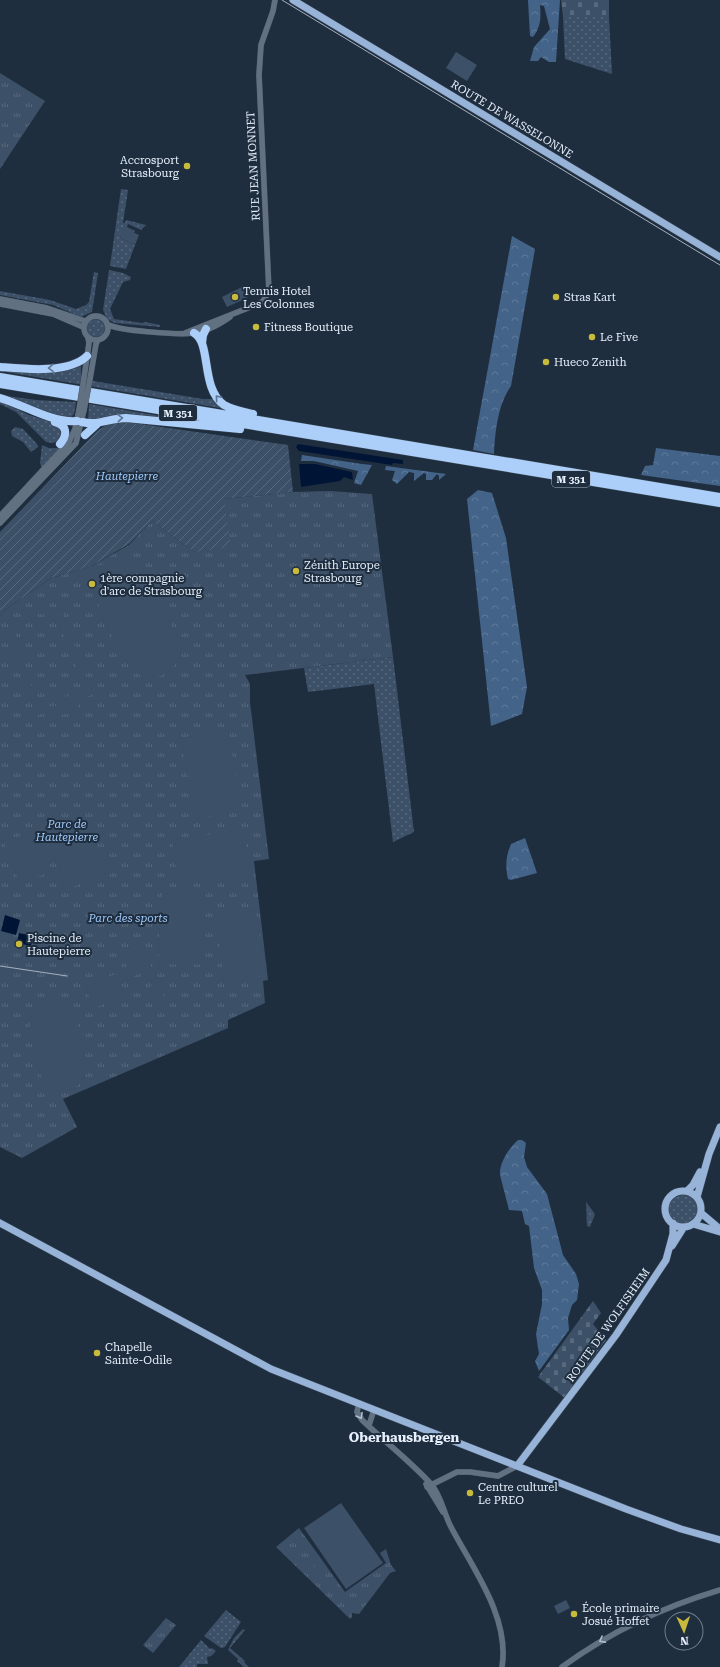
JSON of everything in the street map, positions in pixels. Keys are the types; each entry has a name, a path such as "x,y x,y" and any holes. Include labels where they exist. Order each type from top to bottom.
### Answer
{"highway":[{"path":"206,329 203,335 202,343 211,388 215,396 224,404 236,410 306,424 334,432"},
{"path":"190,333 202,343"},
{"path":"0,367 26,369 58,368 81,362 87,356"},
{"name":"M 351","path":"0,377 720,497"},
{"name":"M 351","path":"0,384 720,504"},
{"path":"0,398 33,411 76,424 97,424"},
{"path":"20,406 35,415 64,426 66,435 60,444"},
{"path":"85,435 97,424 108,419 126,418 212,425 322,440 356,443"},
{"path":"625,481 720,492"}],"main road":[{"name":"ROUTE DE WASSELONNE","path":"293,0 720,257"},
{"path":"720,1127 709,1154 693,1185 687,1191 674,1194 666,1204 667,1215 673,1223 684,1227 693,1224 720,1232"},
{"path":"697,1197 709,1154"},
{"path":"687,1191 697,1197 701,1207 701,1213 693,1224"},
{"path":"701,1213 720,1228"},
{"path":"0,1223 265,1366 667,1524 720,1541"},
{"name":"ROUTE DE WOLFISHEIM","path":"517,1466 616,1335 666,1260 673,1234 673,1223"},
{"name":"ROUTE DE WOLFISHEIM","path":"668,1253 684,1227"}],"street":[{"name":"RUE JEAN MONNET","path":"190,333 263,301 267,296 270,287 259,69 261,45 273,11 275,0"},
{"path":"0,299 47,308 84,324"},
{"path":"0,304 53,314 84,324"},
{"name":"RUE JEAN MONNET","path":"190,333 206,329 223,322 236,313"},
{"path":"87,379 87,356 89,343 84,331 84,324 90,317 98,316 104,319 107,324 107,333"},
{"path":"107,324 124,328 174,334 190,333"},
{"path":"88,338 98,340 112,330 124,328"},
{"path":"0,516 63,450 82,410 87,379 98,340"},
{"path":"76,424 76,443"},
{"path":"0,523 85,435"},
{"path":"359,1403 357,1410 359,1417 422,1476 479,1574 493,1607 504,1650 502,1667"},
{"path":"369,1425 374,1410"},
{"path":"429,1486 457,1472 470,1472 498,1476 517,1466"},
{"path":"562,1667 588,1648 636,1622 676,1604 720,1590"}],"green space":[{"path":"528,0 560,0 556,62 549,62 541,57 538,61 530,61 534,47 550,29 544,6 540,5 539,26 533,37 530,36"},
{"path":"561,0 609,0 609,17 563,17"},
{"path":"563,17 609,17 612,74 565,59"},
{"path":"456,52 477,65 467,81 446,68"},
{"path":"0,73 45,101 0,169"},
{"path":"121,189 128,190 123,223 125,223 126,220 146,225 141,230 128,224 127,227 135,231 134,233 124,229 120,238 135,245 126,269 110,266"},
{"path":"124,228 139,235 135,245 120,238"},
{"path":"512,236 535,249 511,386 500,410 496,428 494,454 473,450"},
{"path":"109,270 123,273 131,277 130,280 123,282 110,309 114,319 142,323 145,322 160,325 160,327 115,323 107,319 103,310"},
{"path":"94,272 98,273 92,312 81,317 53,305 0,295 0,291 50,300 76,309 86,305 89,302"},
{"name":"Tennis Hotel Les Colonnes","path":"242,287 247,298 227,307 222,297"},
{"path":"96,319 102,322 105,328 102,334 96,337 90,334 87,328 90,322"},
{"path":"81,366 81,379 203,399 216,399 226,409 0,371 67,370"},
{"path":"7,396 36,400 76,402 74,414 70,418 39,410"},
{"path":"0,401 29,415 58,424 63,428 60,440 53,443 46,442 16,412 0,404"},
{"path":"89,404 190,421 88,421"},
{"name":"Hautepierre","path":"120,421 288,445 293,492 224,499 231,547 194,552 152,521 129,544 90,567 51,578 5,610 0,616 0,532 97,431 108,424"},
{"path":"15,427 23,429 38,447 31,452 23,442 12,436 11,431"},
{"path":"42,445 49,448 60,448 42,468 40,463"},
{"path":"656,448 720,456 720,486 641,475 645,466 653,465"},
{"path":"302,455 372,465 361,485 354,483 358,471 314,461 301,461"},
{"path":"386,466 446,474 439,480 439,476 437,474 432,480 426,480 426,474 424,473 414,481 414,473 409,472 397,484 392,480 395,471 385,470"},
{"path":"478,490 492,493 506,538 527,687 522,714 491,726 467,499"},
{"name":"Parc des sports","path":"330,491 372,494 393,657 245,675 250,684 250,702 269,859 254,861 268,980 263,981 265,1003 228,1020 228,1028 63,1099 77,1127 22,1158 0,1147 0,616 5,610 51,578 90,567 129,545 152,521 194,552 224,499 293,492"},
{"name":"1ère compagnie d'arc de Strasbourg","path":"130,562 135,571 85,592 76,571 93,566"},
{"path":"126,578 141,582 149,589 181,641 179,658 168,671 161,676 153,678 145,677 137,673 131,667 101,616 99,598 103,590 112,583"},
{"path":"41,608 53,610 60,608 93,694 68,713 37,715 4,629 28,610","holes":["37,614 47,615 58,624 78,670 81,689 77,698 70,704 65,689 63,690 67,704 62,691 59,691 63,705 48,706 43,703 33,689 25,670 17,646 16,637 20,625 30,616 37,631 39,630 33,615 40,630 42,629"]},
{"path":"393,657 414,832 393,842 374,684 308,692 304,668"},
{"path":"228,730 242,811 195,819 181,738"},
{"path":"11,741 24,743 23,751 9,749"},
{"name":"Parc de Hautepierre","path":"85,815 108,873 67,889 44,831"},
{"path":"36,830 52,871 20,884 4,842"},
{"path":"244,830 250,875 178,885 172,839"},
{"path":"525,838 537,873 511,880 508,879 506,861 511,844"},
{"path":"178,892 206,895 202,965 186,964 186,966 158,962 162,893 178,894"},
{"path":"242,909 242,912 256,910 265,975 239,981 238,979 224,981 216,915 230,914 230,911"},
{"path":"144,948 152,969 131,977 123,957"},
{"path":"116,974 125,995 94,1008 85,987"},
{"path":"152,978 164,979 163,1003 150,1002"},
{"path":"48,1003 58,1003 63,1005 70,1011 77,1023 84,1055 85,1070 80,1083 68,1090 53,1089 48,1085 40,1073 32,1043 30,1025 32,1016 38,1008"},
{"path":"518,1140 522,1140 526,1143 524,1157 527,1167 547,1194 563,1255 576,1274 579,1284 577,1300 572,1305 568,1318 569,1330 539,1371 535,1361 539,1354 536,1334 542,1304 542,1290 534,1268 529,1226 525,1224 522,1211 509,1210 500,1175 501,1166 505,1156"},
{"path":"683,1195 694,1199 698,1210 694,1221 683,1225 672,1221 668,1210 672,1199"},
{"path":"586,1202 595,1214 590,1227 587,1226"},
{"path":"593,1301 601,1313 593,1324 606,1340 590,1362 592,1364 566,1399 538,1377"},
{"path":"341,1503 383,1563 346,1589 304,1528"},
{"path":"299,1528 345,1592 386,1563 380,1553 386,1549 391,1565 396,1571 390,1573 359,1614 352,1613 352,1617 350,1619 276,1547"},
{"path":"317,1553 329,1571 322,1576 309,1558"},
{"path":"566,1600 570,1608 558,1614 554,1606"},
{"path":"226,1610 241,1622 225,1647 221,1648 204,1636"},
{"path":"166,1618 176,1625 153,1653 143,1645"},
{"path":"243,1629 245,1630 230,1648 245,1661 244,1662 249,1667 244,1667 228,1650 234,1638"},
{"path":"201,1640 210,1649 212,1648 216,1651 211,1656 207,1657 208,1664 197,1664 197,1667 179,1667"}],"shaded area":[{"path":"298,444 403,460 403,464 393,463 392,465 299,451 296,447"},
{"path":"299,464 315,464 352,472 353,480 344,477 340,481 301,487"},
{"path":"5,915 20,920 16,935 1,931"},
{"path":"19,933 33,936 31,946 17,943"}],"tram line":[{"path":"282,0 720,265"},
{"path":"0,966 67,976"}],"place":[{"name":"Accrosport Strasbourg","path":"187,166"},
{"name":"Tennis Hotel Les Colonnes","path":"235,297"},
{"name":"Stras Kart","path":"556,297"},
{"name":"Fitness Boutique","path":"256,327"},
{"name":"Le Five","path":"592,337"},
{"name":"Hueco Zenith","path":"546,362"},
{"name":"Zénith Europe Strasbourg","path":"296,571"},
{"name":"1ère compagnie d'arc de Strasbourg","path":"92,584"},
{"name":"Piscine de Hautepierre","path":"19,944"},
{"name":"Chapelle Sainte-Odile","path":"97,1353"},
{"name":"Centre culturel Le PREO","path":"470,1493"},
{"name":"École primaire Josué Hoffet","path":"574,1614"}],"district":[{"name":"Oberhausbergen","path":"404,1437"}]}
